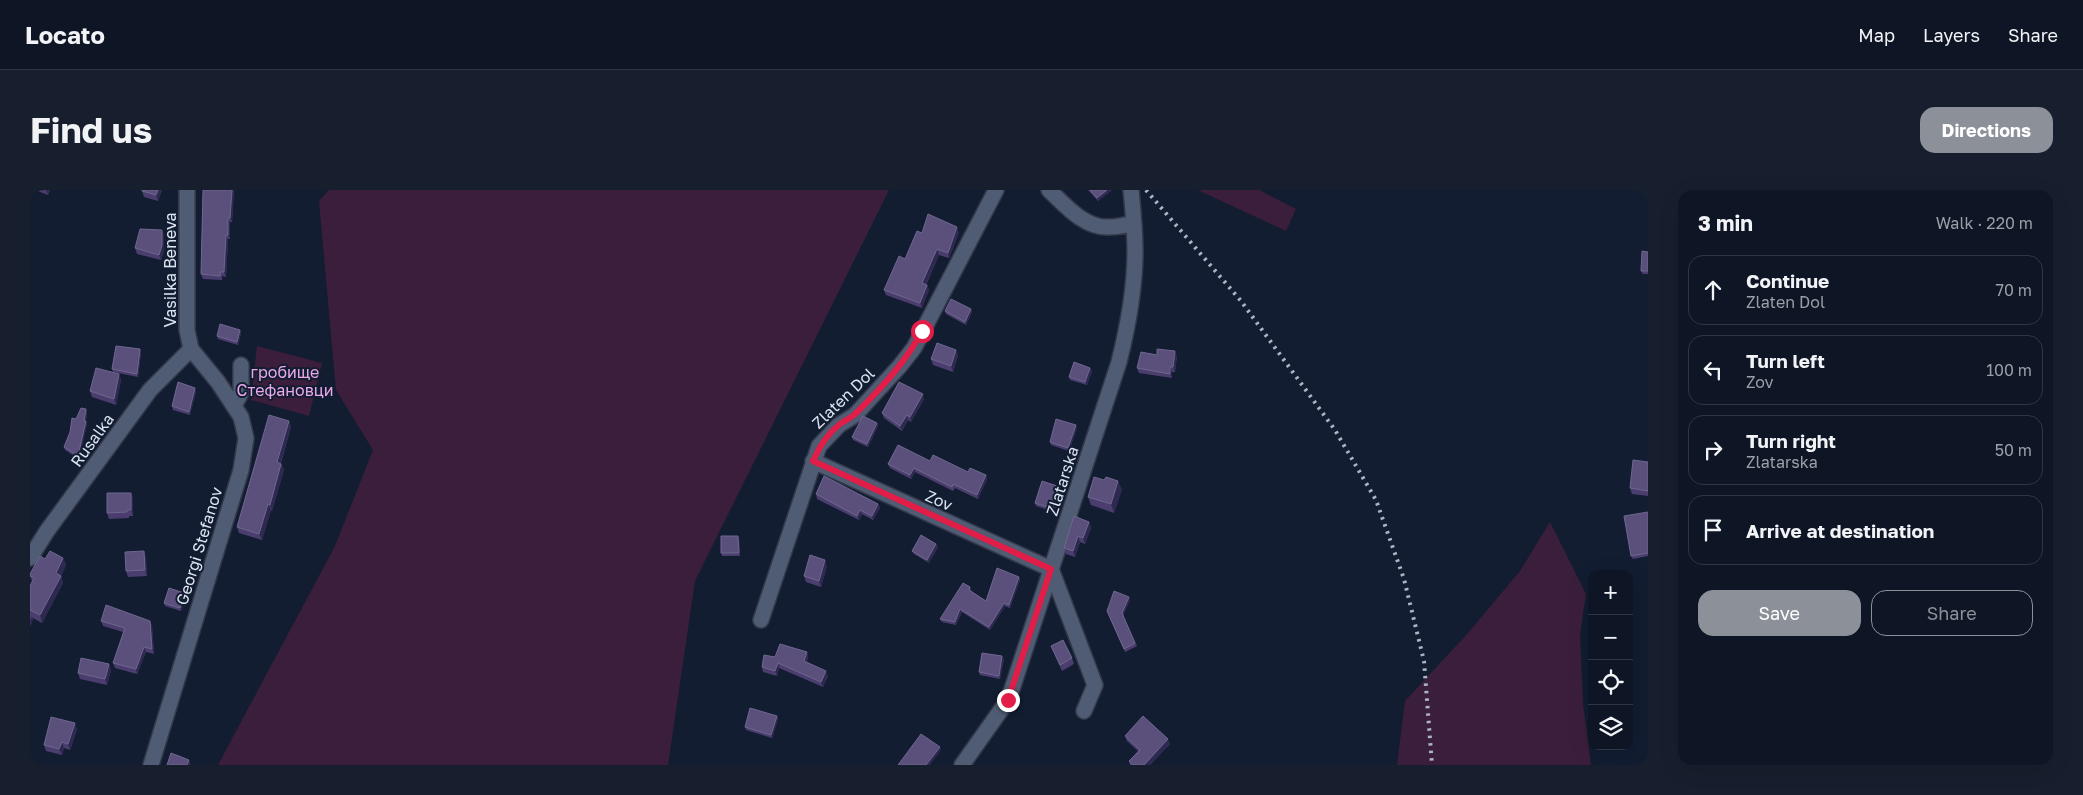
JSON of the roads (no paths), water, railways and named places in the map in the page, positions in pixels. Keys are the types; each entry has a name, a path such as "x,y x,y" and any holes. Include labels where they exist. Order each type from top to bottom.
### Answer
{"street":[{"name":"Vasilka Beneva","path":"187,190 187,330 191,349"},
{"name":"Zlaten Dol","path":"761,620 819,446 839,424 854,415 899,367 914,348 996,190"},
{"path":"1049,190 1075,214 1088,222 1108,228 1134,223"},
{"name":"Zlatarska","path":"962,765 1008,700 1119,362 1127,330 1133,282 1135,252 1131,190"},
{"name":"Georgi Stefanov","path":"151,765 241,470 246,438 241,417 191,349"},
{"name":"Rusalka","path":"30,558 47,531 150,390 191,349"},
{"path":"234,406 241,393 241,364"},
{"name":"Zov","path":"813,461 1051,569"},
{"path":"1051,569 1095,685 1084,711"}],"railway":[{"path":"1146,190 1241,301 1335,430 1376,500 1404,579 1424,661 1432,765"}],"park label":[{"name":"гробище Стефановци","path":"285,381"}]}
